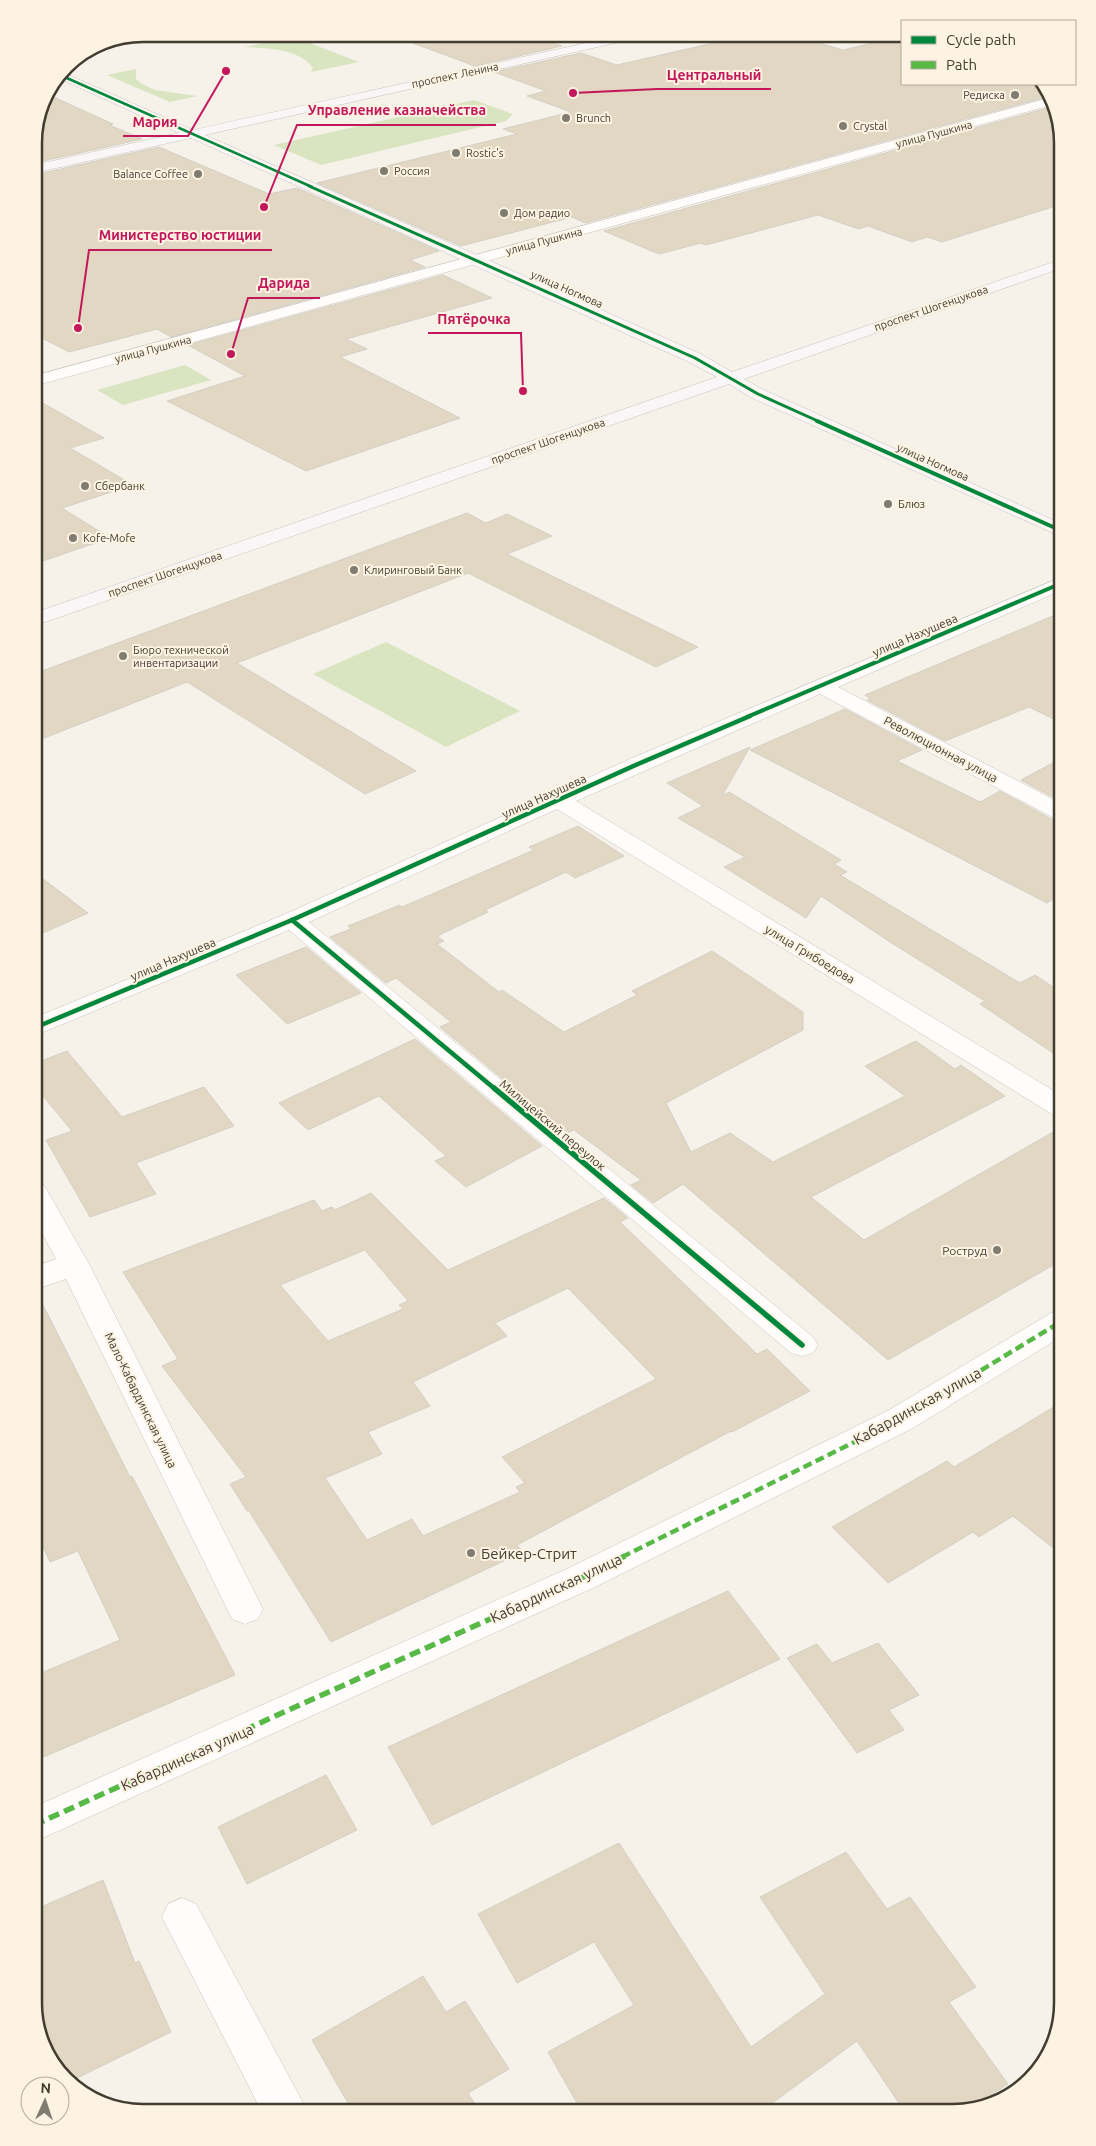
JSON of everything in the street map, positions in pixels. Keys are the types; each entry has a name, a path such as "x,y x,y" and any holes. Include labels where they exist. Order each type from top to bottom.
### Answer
{"main road":[{"name":"проспект Ленина","path":"43,167 603,43"},
{"name":"улица Ногмова","path":"67,78 695,358 758,394 1054,527"},
{"name":"проспект Шогенцукова","path":"43,617 1054,266"}],"street":[{"name":"улица Пушкина","path":"43,379 1045,103"},
{"name":"улица Нахушева","path":"43,1024 292,920 558,800 1054,586"},
{"name":"Революционная улица","path":"820,686 1054,809"},
{"name":"улица Грибоедова","path":"558,800 1054,1103"},
{"name":"Милицейский переулок","path":"292,920 802,1345"},
{"name":"Мало-Кабардинская улица","path":"42,1207 74,1264 246,1610"},
{"path":"42,1276 74,1264"},
{"name":"Кабардинская улица","path":"42,1821 590,1574 901,1419 1054,1326"},
{"path":"182,1917 280,2103"}],"green space":[{"path":"268,42 308,42 359,62 311,72 313,68 307,61 291,53 282,50 244,47"},
{"path":"136,69 136,79 155,90 197,96 170,102 107,75"},
{"path":"474,100 513,114 506,121 321,165 274,145"},
{"path":"185,365 211,380 123,405 97,390"},
{"path":"386,642 520,711 446,747 313,674"}],"building":[{"path":"411,42 551,42 562,46 475,66"},
{"path":"715,43 818,43 843,50 873,43 901,43 901,85 1035,85 1043,98 585,223 572,217 461,246 317,183 517,134 503,129 571,112 527,96 546,91 494,72 581,53 617,65"},
{"path":"54,97 113,124 109,125 142,139 43,161 43,130"},
{"path":"1047,108 1052,124 1054,144 1054,207 942,242 927,237 912,242 868,226 859,229 818,215 706,245 701,243 659,254 604,231"},
{"path":"159,147 269,194 297,188 439,251 410,260 425,267 171,337 157,329 69,352 43,339 43,173"},
{"path":"443,275 492,298 346,339 367,349 340,357 460,418 306,471 167,401 245,376 188,345"},
{"path":"43,403 104,438 70,448 133,485 62,508 110,538 43,561"},
{"path":"467,513 486,523 507,514 552,536 507,554 698,647 656,667 468,573 237,663 416,771 365,794 187,682 43,739 43,671"},
{"path":"1054,615 1054,719 1029,707 945,741 867,700 871,699 865,695"},
{"path":"845,709 922,750 897,761 980,802 1000,791 1054,820 1054,899 1047,903 750,750"},
{"path":"750,747 722,796 729,792 841,860 834,864 847,872 840,875 1020,983 1035,975 1054,988 1054,1054 980,1004 985,1001 890,942 821,896 806,918 724,867 745,857 678,818 703,806 667,783"},
{"path":"1054,762 1054,798 1021,780"},
{"path":"578,826 624,856 575,878 566,872 485,910 488,912 437,936 444,941 437,944 499,992 502,990 564,1032 637,995 632,991 712,951 803,1012 803,1030 666,1103 691,1152 730,1133 773,1162 905,1096 865,1066 916,1041 955,1069 961,1065 1005,1096 811,1197 864,1240 1054,1132 1054,1265 888,1360 683,1184 653,1203 631,1185 641,1180 574,1130 568,1133 440,1027 451,1022 396,978 386,983 330,937 351,929 348,926 400,905 402,907 534,850 529,847"},
{"path":"43,879 88,913 43,933"},
{"path":"306,947 361,993 287,1024 236,975"},
{"path":"415,1039 542,1146 466,1187 435,1161 446,1156 379,1096 308,1130 279,1103"},
{"path":"67,1051 122,1117 204,1087 234,1126 136,1163 156,1194 90,1217 46,1140 72,1131 42,1095 43,1061"},
{"path":"371,1193 448,1270 604,1198 628,1218 620,1222 757,1354 767,1349 810,1391 517,1545 523,1552 331,1642 230,1484 246,1477 162,1366 178,1359 123,1272 314,1200 322,1211 332,1207 335,1210","holes":["365,1250 408,1301 399,1305 403,1309 328,1341 280,1285","568,1288 656,1379 502,1457 525,1483 516,1487 520,1492 423,1536 412,1519 367,1540 325,1478 382,1454 368,1432 430,1406 413,1382 507,1336 495,1323"]},
{"path":"42,1304 130,1477 132,1476 235,1675 42,1758 42,1673 120,1640 78,1551 50,1562 42,1545"},
{"path":"1054,1407 1054,1549 1013,1516 979,1537 973,1532 888,1583 832,1527 947,1461 954,1467"},
{"path":"728,1591 780,1659 432,1825 388,1747"},
{"path":"878,1643 919,1695 889,1710 904,1730 857,1753 787,1658 817,1644 832,1663"},
{"path":"326,1775 357,1830 247,1884 218,1827"},
{"path":"619,1843 751,2047 825,1994 760,1897 846,1852 887,1909 910,1897 976,1987 949,2002 1008,2084 987,2097 972,2102 900,2104 857,2041 771,2104 577,2104 548,2052 634,2005 594,1942 517,1983 478,1914"},
{"path":"103,1880 135,1963 139,1961 171,2032 77,2078 63,2064 50,2041 44,2022 42,2002 42,1906"},
{"path":"423,1976 446,2012 465,2001 509,2069 468,2093 475,2103 348,2103 312,2040"}],"marked path":[{"path":"42,1821 581,1578 901,1419 1054,1326"}],"cycle path":[{"path":"67,78 695,358 758,394 1054,527"},
{"path":"43,1024 292,920 638,764 1054,586"},
{"path":"292,920 802,1345"}],"place":[{"name":"Мария","path":"226,71"},
{"name":"Центральный","path":"573,93"},
{"name":"Редиска","path":"1015,95"},
{"name":"Brunch","path":"566,118"},
{"name":"Crystal","path":"843,126"},
{"name":"Rostic's","path":"456,153"},
{"name":"Россия","path":"384,171"},
{"name":"Balance Coffee","path":"198,174"},
{"name":"Управление казначейства","path":"264,207"},
{"name":"Дом радио","path":"504,213"},
{"name":"Министерство юстиции","path":"78,328"},
{"name":"Дарида","path":"231,354"},
{"name":"Пятёрочка","path":"523,391"},
{"name":"Сбербанк","path":"85,486"},
{"name":"Блюз","path":"888,504"},
{"name":"Kofe-Mofe","path":"73,538"},
{"name":"Клиринговый Банк","path":"354,570"},
{"name":"Бюро технической инвентаризации","path":"123,656"},
{"name":"Роструд","path":"997,1250"},
{"name":"Бейкер-Стрит","path":"471,1553"}]}
